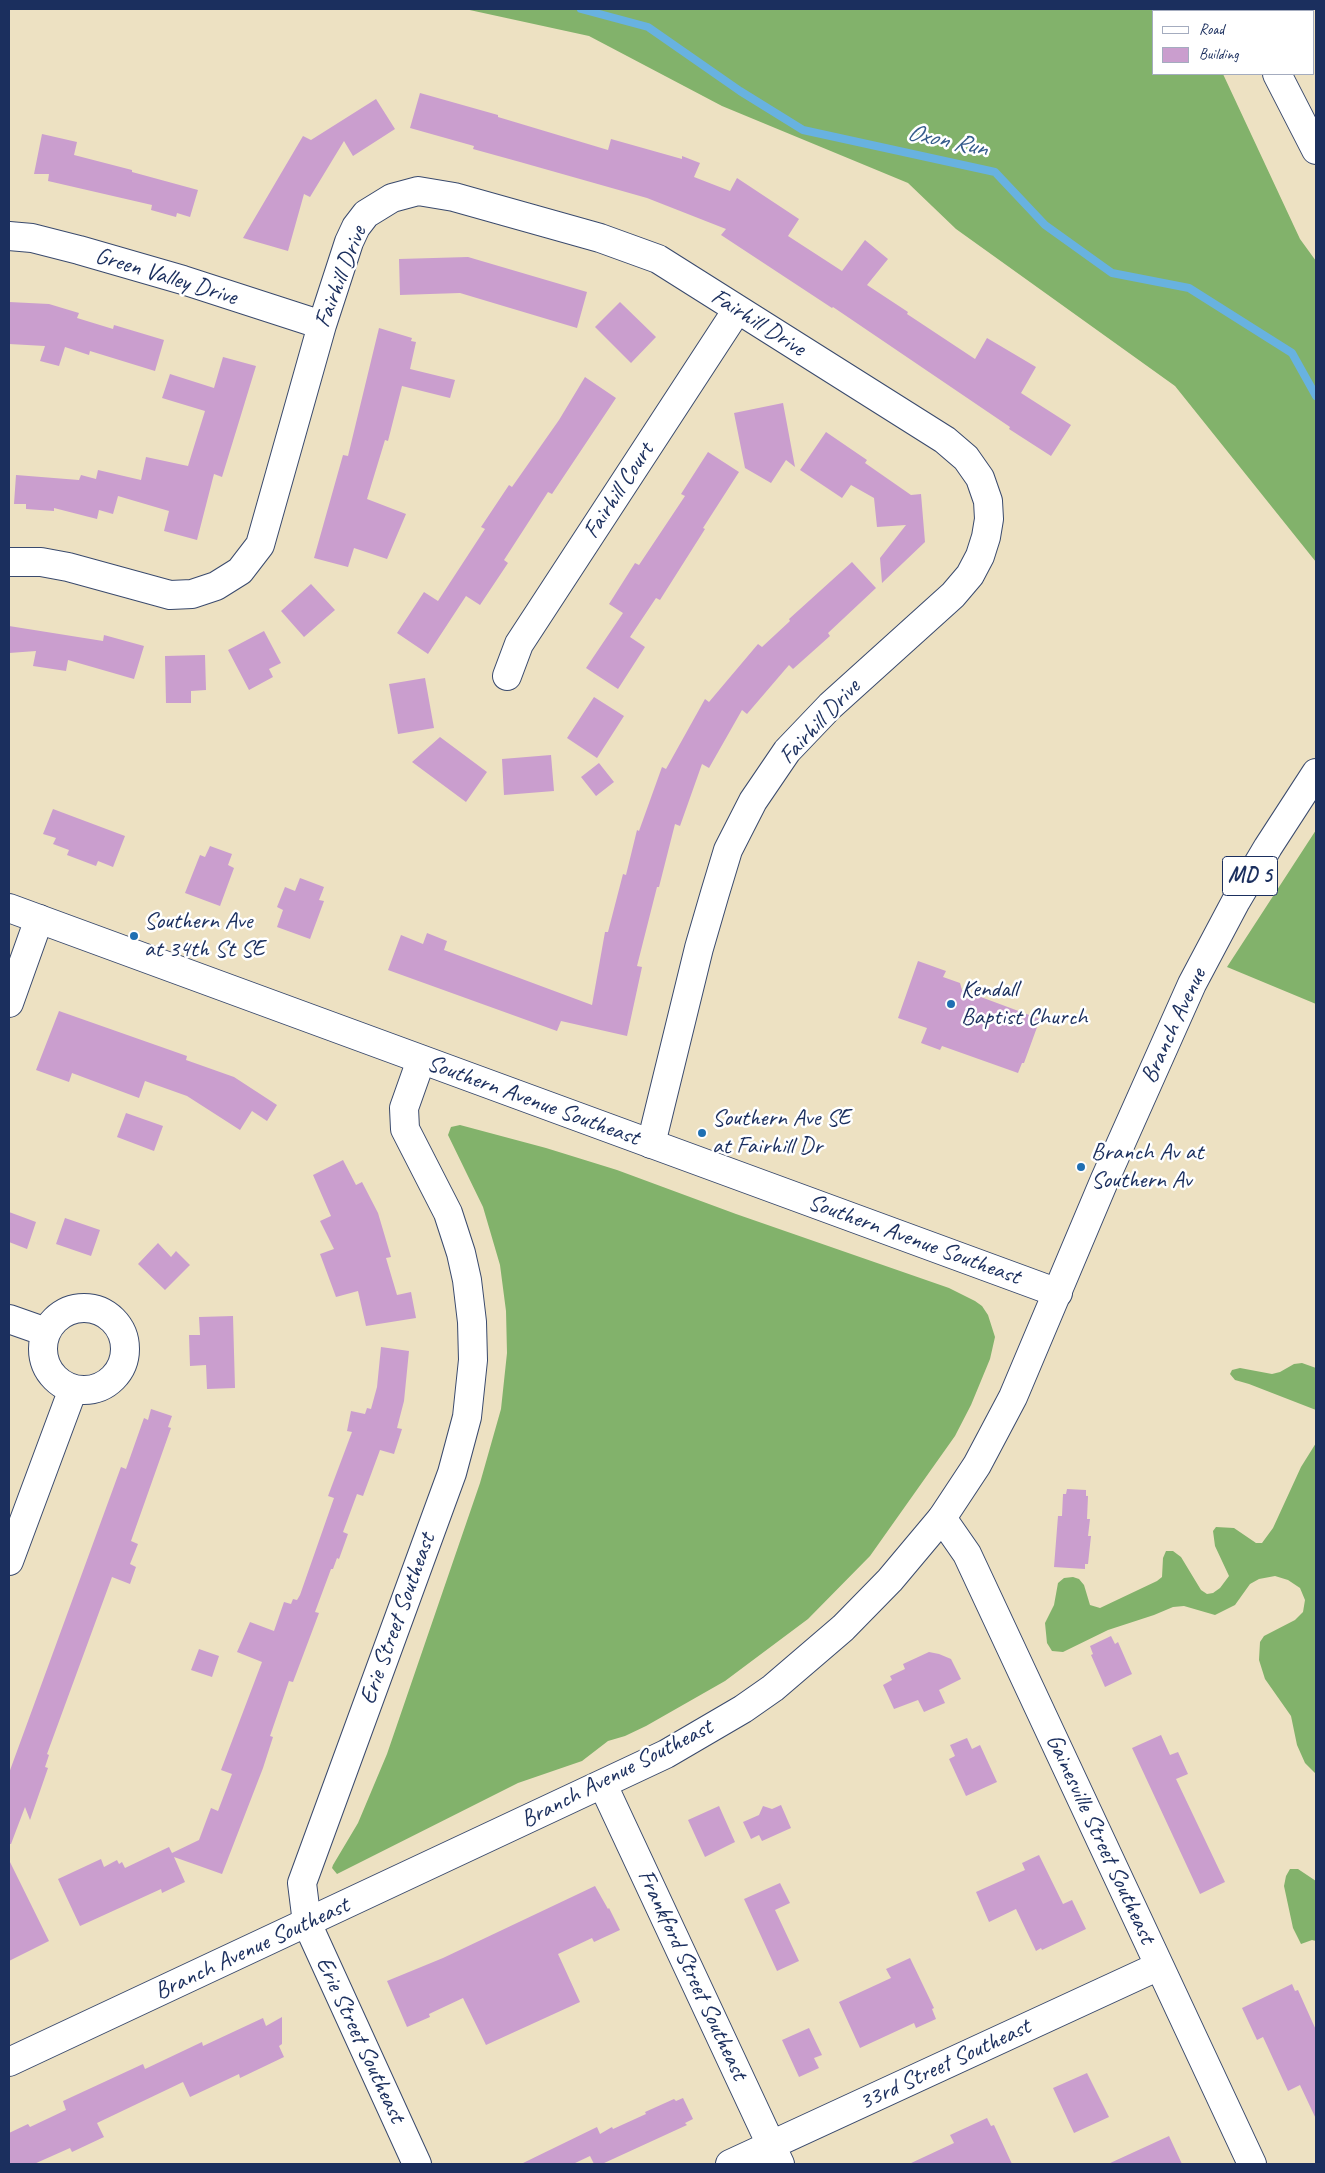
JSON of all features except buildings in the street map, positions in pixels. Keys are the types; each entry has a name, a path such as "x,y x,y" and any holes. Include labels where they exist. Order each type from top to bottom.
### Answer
{"main road":[{"path":"1277,75 1316,150"},
{"name":"Fairhill Drive","path":"9,562 41,562 68,567 170,595 192,594 216,586 240,571 260,545 322,326 349,242 356,227 366,214 382,204 404,194 418,191 463,199 600,238 658,259 945,440 966,458 980,478 988,501 989,520 980,556 965,582 953,595 830,706 787,751 753,801 728,850 715,893 699,948 651,1144"},
{"name":"Green Valley Drive","path":"9,236 32,238 183,280 322,326"},
{"name":"Fairhill Court","path":"507,676 519,644 737,310"},
{"name":"Branch Avenue","path":"1058,1293 1109,1170 1192,984 1240,893 1316,773"},
{"name":"Southern Avenue Southeast","path":"9,908 1058,1293"},
{"path":"9,1002 39,919"},
{"name":"Erie Street Southeast","path":"417,2164 306,1923 302,1883 452,1473 463,1436 470,1398 473,1360 472,1322 467,1280 461,1253 444,1204 405,1129 404,1108 421,1060"},
{"name":"Branch Avenue Southeast","path":"9,2062 603,1785 666,1754 744,1709 773,1688 843,1628 890,1580 942,1518 977,1465 1014,1397 1058,1293"},
{"path":"80,1308 94,1309 108,1315 118,1325 124,1338 125,1353 122,1367 114,1379 102,1387 87,1391 73,1389 60,1383 50,1373 43,1353 46,1332 54,1320 66,1312 80,1308"},
{"path":"9,1319 46,1332"},
{"path":"9,1561 73,1389"},
{"name":"Gainesville Street Southeast","path":"942,1518 967,1554 1252,2164"},
{"name":"Frankford Street Southeast","path":"603,1785 775,2155"},
{"name":"33rd Street Southeast","path":"730,2164 775,2155 1159,1966"}],"green space":[{"path":"465,9 1201,9 1152,10 1152,75 1223,75 1300,239 1316,261 1316,562 1175,386 956,229 908,183 722,106 589,36"},
{"path":"1316,830 1316,1004 1227,967"},
{"path":"460,1125 546,1148 617,1170 736,1214 949,1288 982,1306 988,1315 995,1337 990,1359 971,1405 955,1436 870,1556 808,1619 725,1681 646,1726 625,1736 608,1741 582,1761 518,1783 337,1874 332,1868 333,1865 358,1823 387,1754 480,1483 501,1409 507,1353 506,1311 500,1265 483,1207 448,1135 451,1127"},
{"path":"1302,1363 1316,1368 1316,1410 1235,1380 1230,1374 1232,1370 1240,1368 1272,1374 1294,1364"},
{"path":"1316,1443 1316,1774 1305,1763 1297,1745 1291,1716 1265,1679 1259,1660 1260,1642 1264,1636 1295,1620 1303,1612 1305,1600 1300,1588 1288,1580 1275,1576 1259,1579 1250,1584 1235,1605 1215,1615 1184,1606 1173,1607 1108,1630 1063,1652 1052,1651 1047,1643 1045,1623 1054,1605 1058,1583 1064,1578 1073,1577 1079,1579 1084,1585 1090,1605 1100,1608 1157,1581 1162,1577 1163,1558 1166,1551 1173,1551 1181,1557 1201,1590 1207,1594 1213,1593 1220,1588 1229,1576 1215,1546 1213,1531 1216,1527 1234,1528 1256,1543 1262,1543 1273,1528 1301,1467"},
{"path":"1290,1869 1298,1869 1316,1881 1316,1941 1312,1940 1301,1944 1293,1928 1284,1886"}],"waterway":[{"name":"Oxon Run","path":"581,9 648,27 740,91 803,130 995,172 1045,225 1112,273 1189,288 1292,353 1316,396"}],"place":[{"name":"Southern Ave at 34th St SE","path":"134,936"},
{"name":"Kendall Baptist Church","path":"951,1004"},
{"name":"Southern Ave SE at Fairhill Dr","path":"702,1133"},
{"name":"Branch Av at Southern Av","path":"1081,1167"}]}
